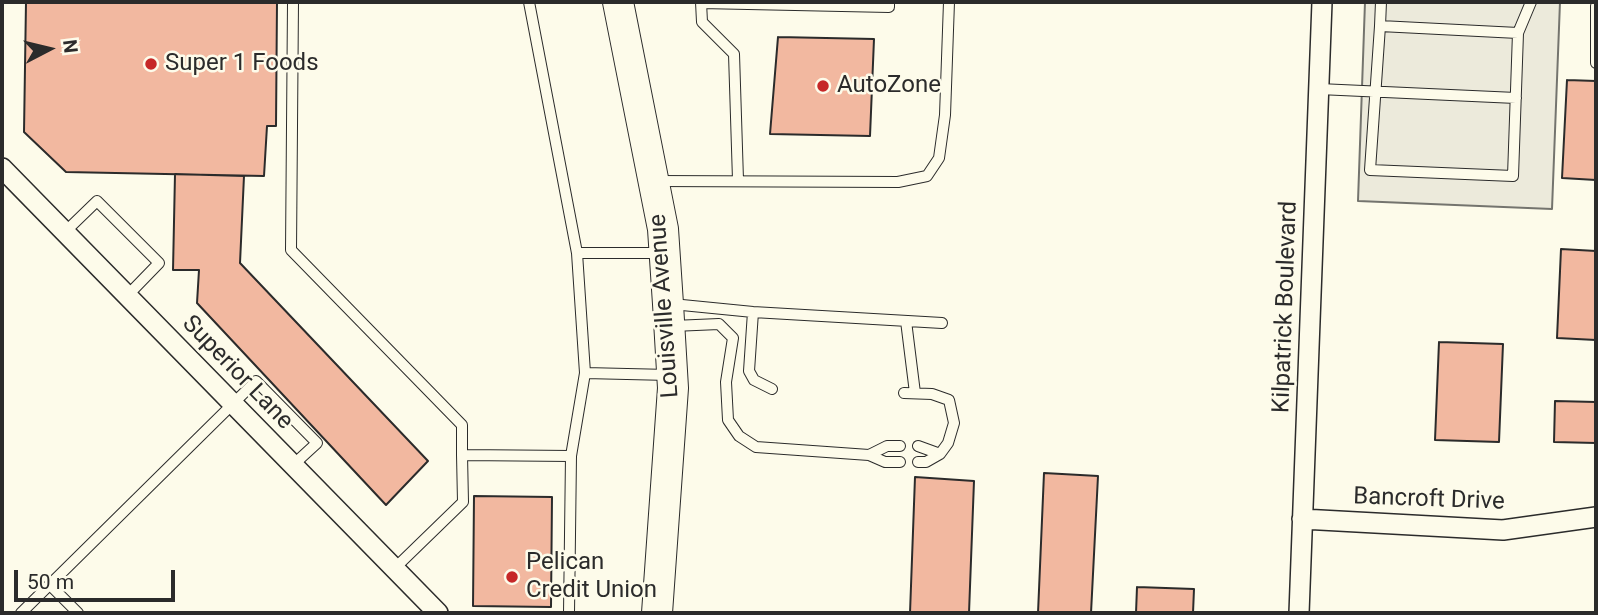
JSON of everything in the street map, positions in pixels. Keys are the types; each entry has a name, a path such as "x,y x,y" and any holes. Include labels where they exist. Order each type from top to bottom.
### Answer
{"main road":[{"name":"Louisville Avenue","path":"618,2 663,229 672,375 657,613"}],"street":[{"name":"Kilpatrick Boulevard","path":"1299,613 1322,2"},
{"name":"Superior Lane","path":"2,167 438,613"},
{"name":"Bancroft Drive","path":"1302,519 1503,530 1596,517"}],"lane":[{"path":"293,2 291,250 462,425 463,502 394,569"},
{"path":"529,2 577,253 585,373 571,456 569,613"},
{"path":"738,180 734,54 702,22 701,2 889,7 890,2"},
{"path":"654,181 898,182 927,176 939,158 945,116 949,2"},
{"path":"1381,2 1370,170 1513,176 1518,33 1531,2"},
{"path":"1596,6 1596,64"},
{"path":"1380,26 1518,33"},
{"path":"1319,89 1516,98"},
{"path":"65,232 97,201 159,263 127,296"},
{"path":"577,253 664,253"},
{"path":"753,312 749,371 754,380 772,389"},
{"path":"668,315 753,312 942,323"},
{"path":"668,315 719,324 733,338 726,382 728,420 739,436 756,447 869,455 885,462 900,462"},
{"path":"906,321 910,393 932,394 950,401 954,423 948,443 940,454 926,462 918,462"},
{"path":"585,373 672,375"},
{"path":"22,613 256,381 317,443 293,465"},
{"path":"869,455 887,446 900,446"},
{"path":"918,446 940,454"},
{"path":"462,455 571,456"},
{"path":"50,585 78,613"}],"shaded area":[{"path":"1365,2 1560,2 1552,209 1358,201"}],"building":[{"name":"Super 1 Foods","path":"26,2 277,2 276,126 267,126 264,176 66,172 24,132"},
{"name":"AutoZone","path":"778,37 874,39 870,136 770,134"},
{"path":"1567,80 1596,81 1596,180 1562,178"},
{"path":"175,174 244,176 240,263 428,461 386,505 197,303 199,270 173,270"},
{"path":"1561,249 1596,251 1596,340 1557,338"},
{"path":"1439,342 1503,344 1499,442 1435,440"},
{"path":"1555,401 1596,402 1596,443 1554,442"},
{"path":"1044,473 1098,476 1091,613 1038,613"},
{"path":"915,477 974,481 969,613 910,613"},
{"path":"474,496 552,497 551,607 473,606"},
{"path":"1137,587 1194,589 1193,613 1136,613"}],"place":[{"name":"Super 1 Foods","path":"151,64"},
{"name":"AutoZone","path":"823,86"},
{"name":"Pelican Credit Union","path":"512,577"}]}
